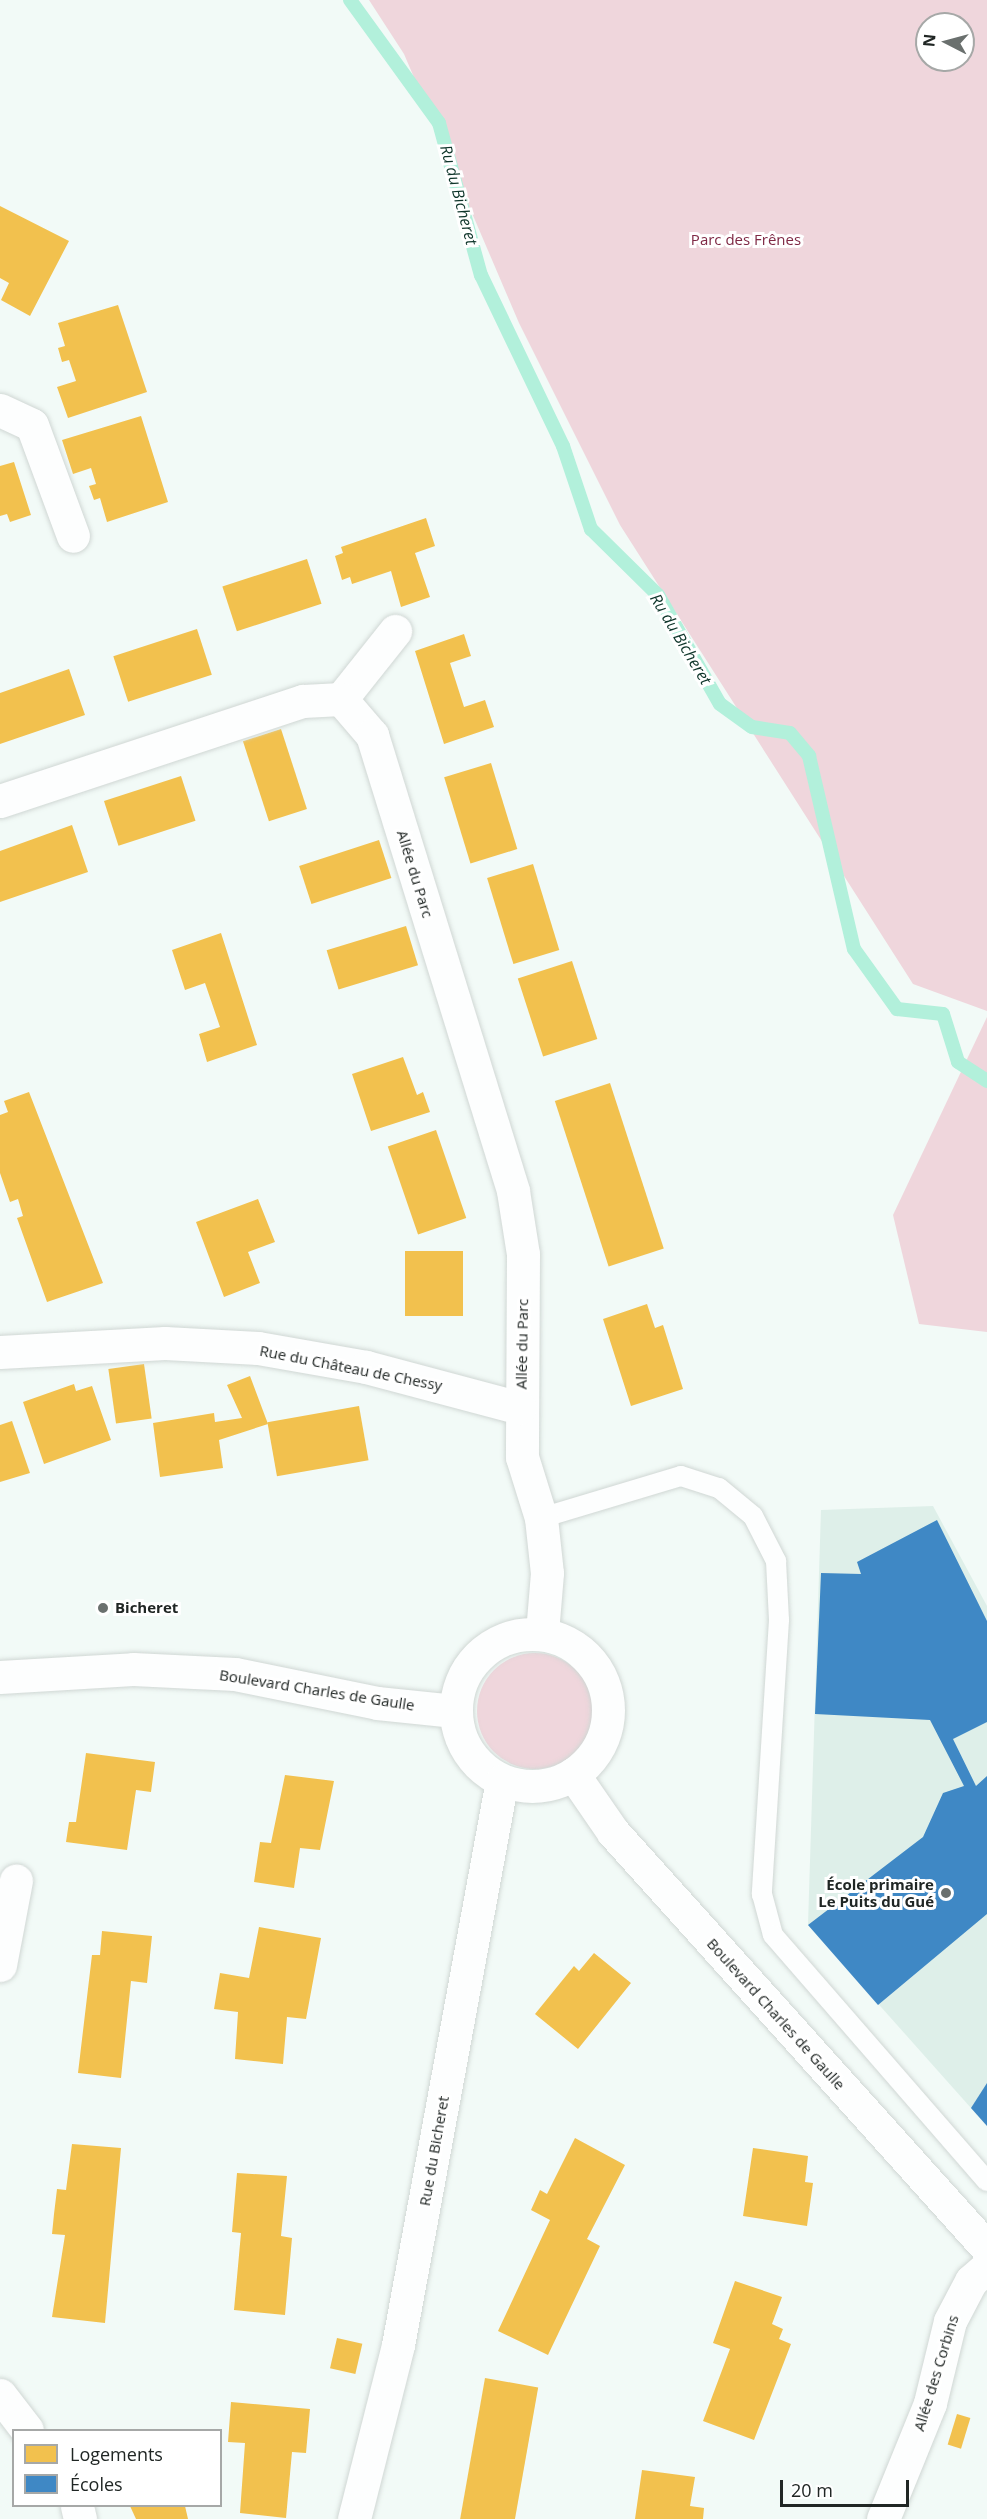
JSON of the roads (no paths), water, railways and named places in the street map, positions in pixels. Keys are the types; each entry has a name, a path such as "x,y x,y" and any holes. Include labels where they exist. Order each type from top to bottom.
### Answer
{"street":[{"path":"0,410 32,425 73,536"},
{"path":"0,801 303,701 341,699 395,631"},
{"name":"Allée du Parc","path":"341,699 372,735 513,1191 523,1254 520,1408 522,1457 541,1518 547,1573 542,1633"},
{"name":"Rue du Château de Chessy","path":"0,1352 165,1343 258,1348 366,1367 520,1408"},
{"path":"542,1633 579,1651 594,1665 607,1693 608,1724 595,1753 573,1774 525,1786 502,1780 468,1752 455,1711 461,1678 481,1652 510,1636 542,1633"},
{"name":"Boulevard Charles de Gaulle","path":"0,1677 133,1669 235,1674 377,1703 455,1711"},
{"name":"Boulevard Charles de Gaulle","path":"573,1774 613,1832 987,2248"},
{"name":"Rue du Bicheret","path":"354,2519 398,2345 502,1780"},
{"path":"0,1965 16,1880"},
{"name":"Allée des Corbins","path":"883,2519 930,2403 950,2321 971,2281 987,2267"},
{"path":"0,2395 26,2429"}],"lane":[{"path":"541,1518 681,1476 719,1488 753,1516 776,1561 779,1620 762,1894 773,1935 987,2181"}],"waterway":[{"name":"Ru du Bicheret","path":"350,0 439,123 481,275 563,446 591,529 658,595 720,704 752,727 790,733 809,756 854,949 897,1009 943,1014 958,1062 987,1081"}],"place":[{"name":"Bicheret","path":"103,1608"},
{"name":"École primaire Le Puits du Gué","path":"946,1893"}],"park label":[{"name":"Parc des Frênes","path":"746,240"}]}
